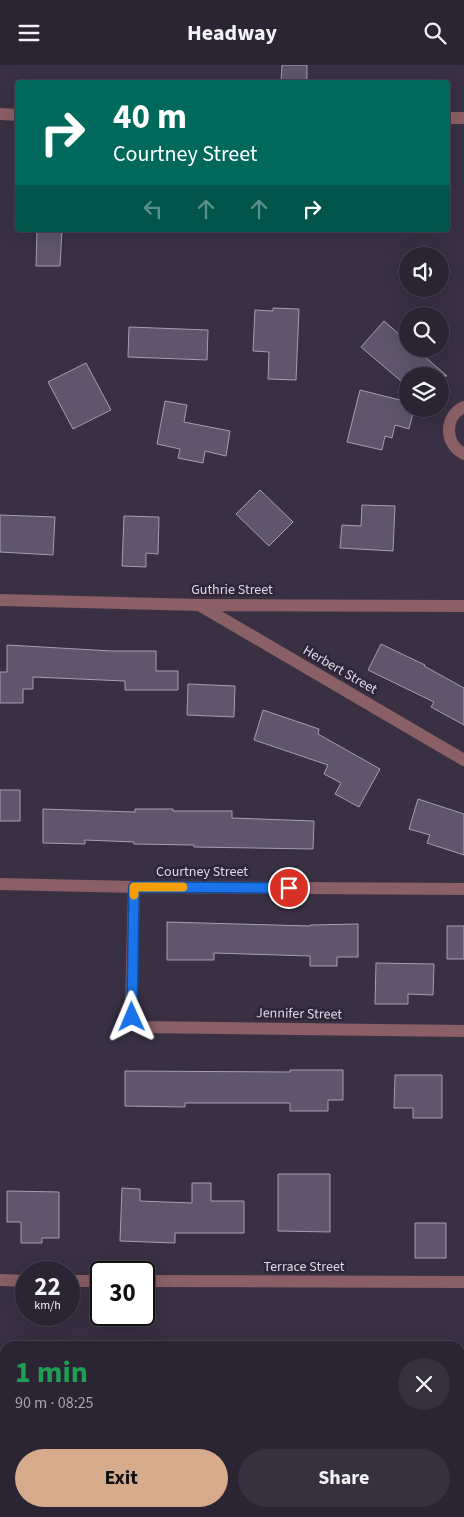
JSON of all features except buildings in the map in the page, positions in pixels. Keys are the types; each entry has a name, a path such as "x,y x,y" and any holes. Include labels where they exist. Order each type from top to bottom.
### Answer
{"street":[{"path":"0,114 15,115"},
{"path":"450,118 464,118"},
{"path":"464,407 459,409 450,421 449,437 453,445 464,454"},
{"name":"Guthrie Street","path":"0,600 200,605 464,606"},
{"name":"Herbert Street","path":"200,605 464,760"},
{"name":"Courtney Street","path":"0,884 134,887 464,889"},
{"name":"Jennifer Street","path":"134,887 131,1009 135,1024 143,1027 464,1031"},
{"path":"0,1280 15,1281"},
{"name":"Terrace Street","path":"155,1281 464,1282"}],"slow traffic":[{"path":"134,895 134,887 183,887"}],"route":[{"path":"132,1017 134,887 289,888"}]}
